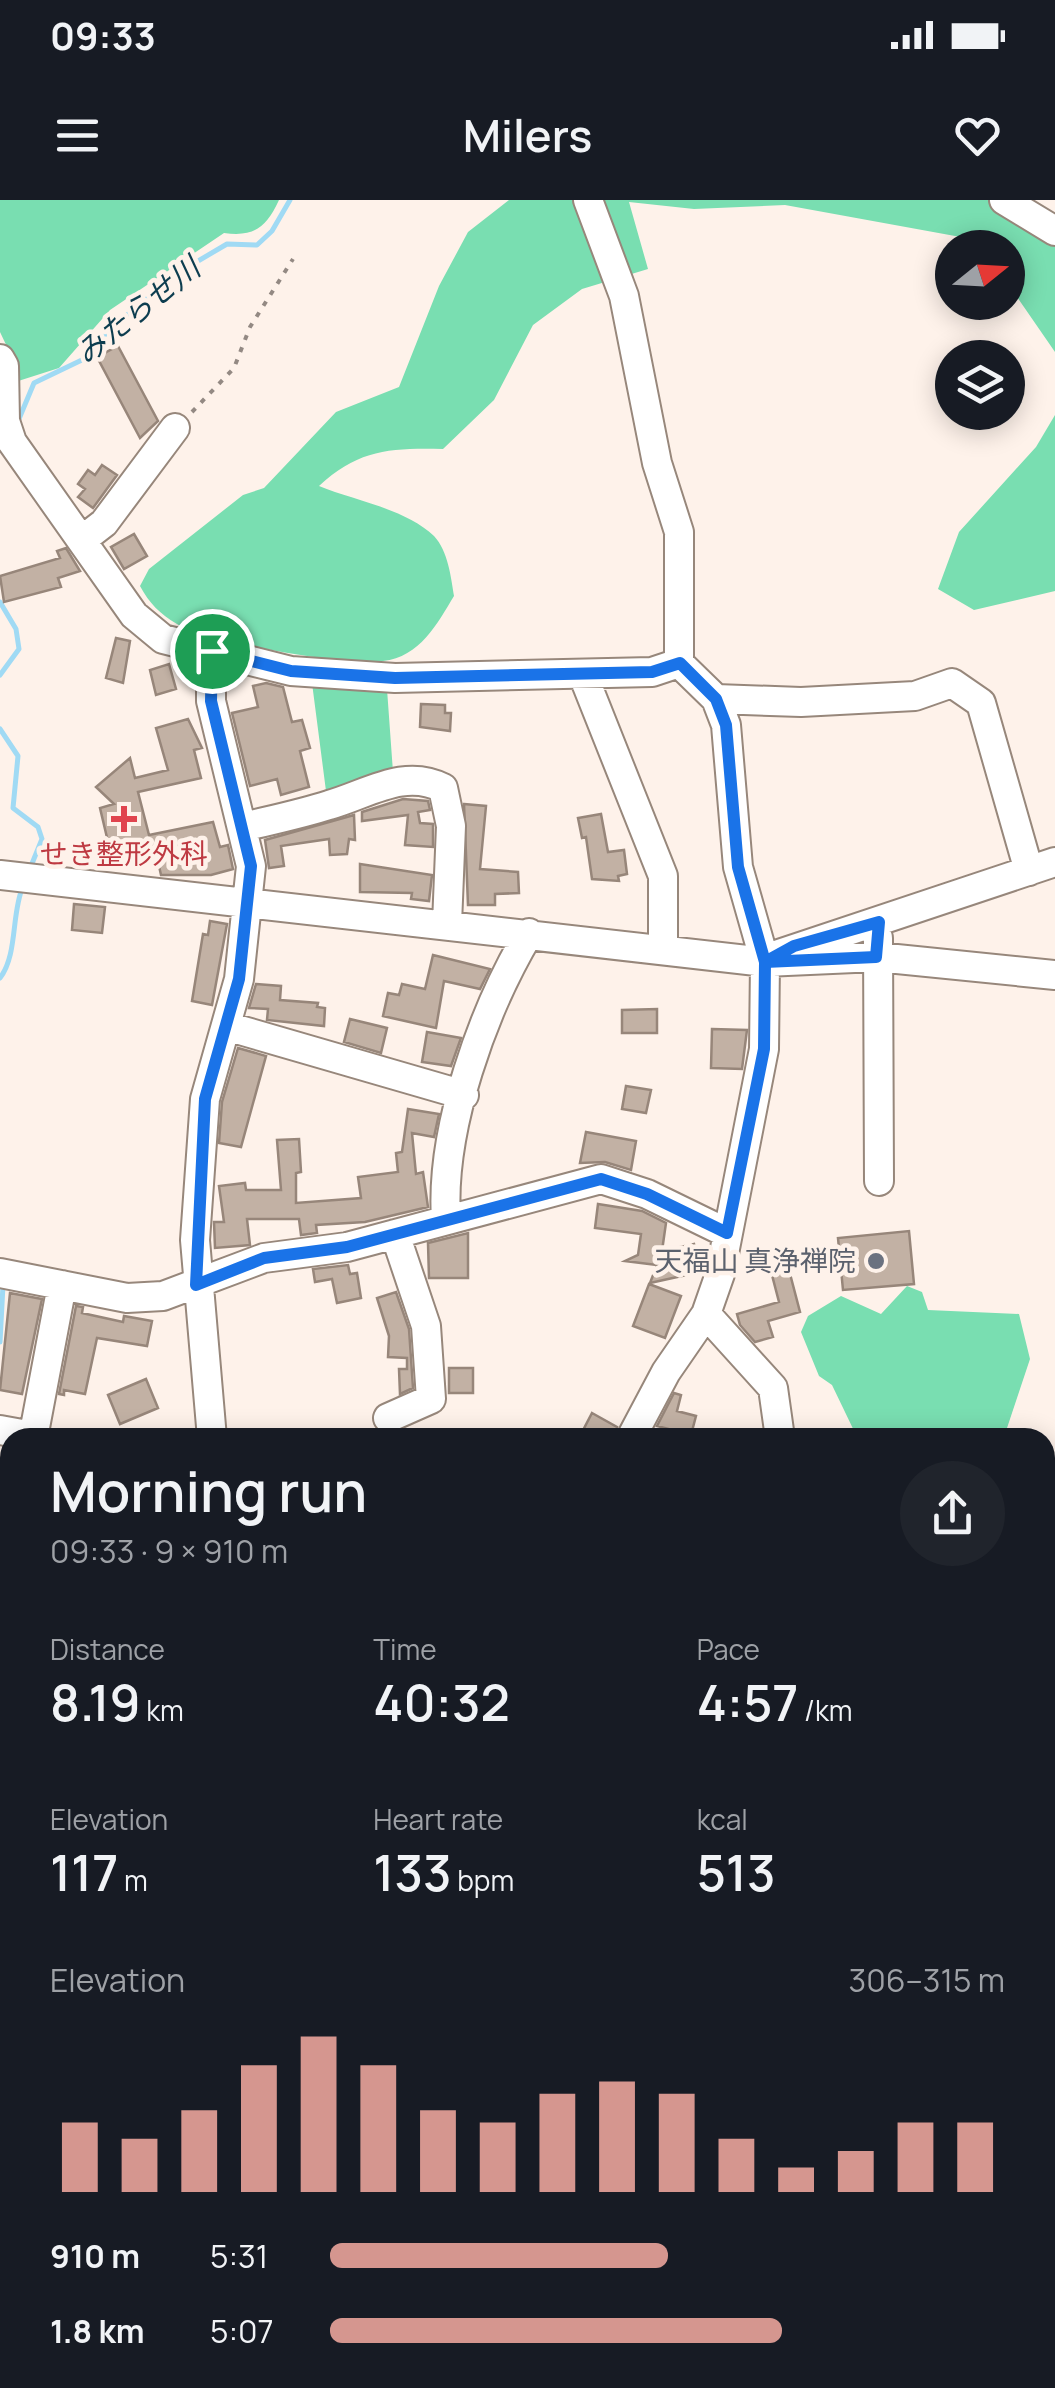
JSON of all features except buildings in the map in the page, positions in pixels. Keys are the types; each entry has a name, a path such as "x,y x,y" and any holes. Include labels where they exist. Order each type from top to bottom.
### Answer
{"street":[{"path":"588,200 624,296 657,462 678,532 680,663 716,699 726,725 744,899 765,962 764,1049 720,1274 706,1314 666,1372 637,1428"},
{"path":"1004,200 1055,231"},
{"path":"0,359 4,366 5,421 12,442 134,615 163,639 291,671 395,678 583,676 652,672 680,663"},
{"path":"82,540 104,523 175,428"},
{"path":"211,1428 196,1285 205,1099 239,979 251,866 211,701 212,651"},
{"path":"583,676 663,876 662,948"},
{"path":"716,699 801,702 914,696 952,683 968,689 981,702 1042,867 794,946 765,962"},
{"path":"243,828 330,805 392,782 426,779 444,788 451,826 447,924"},
{"path":"0,875 765,962 876,957 1055,976"},
{"path":"879,922 879,1181"},
{"path":"446,1219 444,1179 464,1096 496,989 528,933"},
{"path":"226,1026 464,1096"},
{"path":"10,1275 127,1298 162,1296 264,1258 347,1247 601,1179 647,1194 727,1233"},
{"path":"388,1418 430,1399 426,1326 395,1234"},
{"path":"35,1428 62,1285"},
{"path":"706,1314 773,1388 779,1428"}],"path":[{"path":"175,428 234,368 250,327 293,260"}],"green space":[{"path":"0,200 279,200 258,228 224,233 110,310 59,368 12,383 9,351 0,332"},
{"path":"509,200 997,200 1055,245 1055,352 1025,309 1025,230 935,232 785,205 694,209 629,202 648,269 582,289 533,325 494,400 443,449 376,453 348,464 319,486 409,519 439,542 454,596 417,646 383,661 310,656 193,631 160,612 140,586 149,569 243,495 264,488 336,412 399,387 439,286 468,232"},
{"path":"1055,415 1055,591 974,610 938,589 959,532 1036,447"},
{"path":"312,683 387,689 393,772 326,791"},
{"path":"907,1286 922,1292 928,1310 1019,1314 1030,1359 1007,1428 853,1428 832,1385 819,1376 801,1332 808,1316 841,1296 881,1314"}],"waterway":[{"name":"みたらせ川","path":"16,426 34,383 86,358 110,329 181,271 227,244 257,245 272,231 290,200"},
{"name":"みたらせ川","path":"0,602 16,629 19,649 0,675"},
{"name":"みたらせ川","path":"0,729 18,756 13,808 38,827 42,839 29,871"},
{"name":"みたらせ川","path":"0,978 10,957 23,886"},
{"name":"みたらせ川","path":"0,1342 3,1285"}],"place":[{"name":"せき整形外科","path":"124,819"},
{"name":"天福山 真浄禅院","path":"876,1261"}],"route":[{"path":"212,651 211,701 251,866 239,979 205,1099 195,1240 196,1285 264,1258 347,1247 601,1179 647,1194 727,1233 744,1164 764,1049 765,962 876,957 879,922 794,946 765,962 738,867 738,826 726,725 716,699 680,663 652,672 395,678 291,671 212,651"}]}
